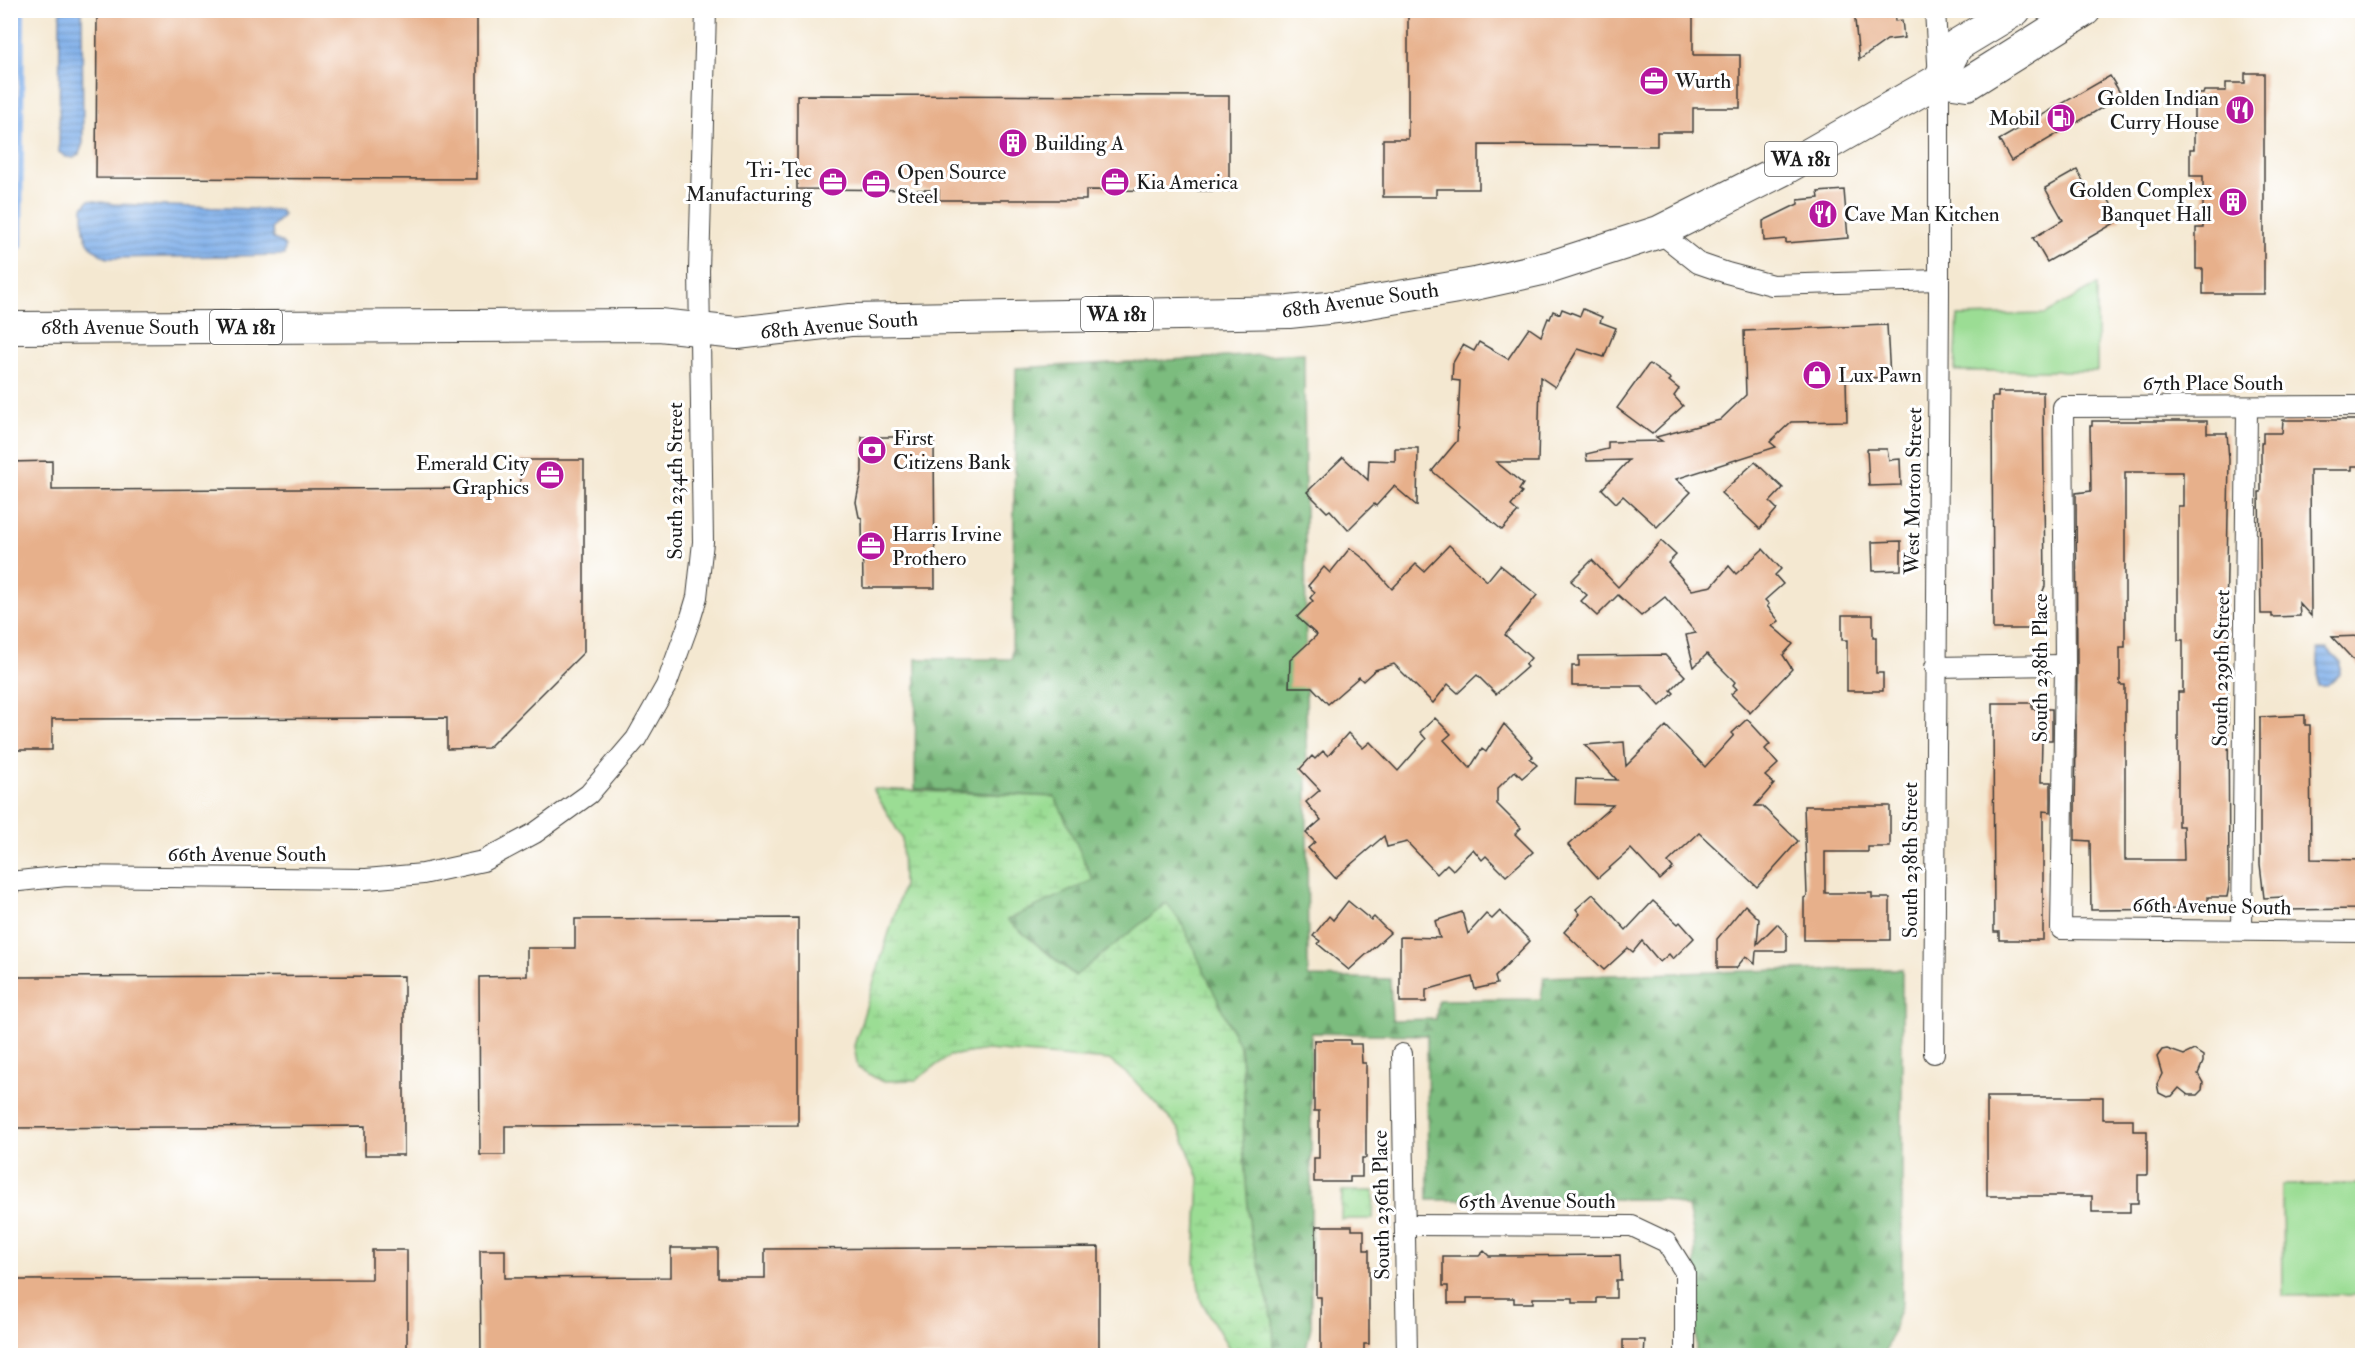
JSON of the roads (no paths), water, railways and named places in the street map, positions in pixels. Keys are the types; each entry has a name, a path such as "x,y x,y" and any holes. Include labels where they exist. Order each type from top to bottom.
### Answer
{"main road":[{"path":"2016,10 1957,45 1939,80 1967,84 2085,10"},
{"name":"WA 181","path":"1659,231 1782,170 1939,80"},
{"name":"68th Avenue South","path":"10,328 659,325 738,333 850,320 1288,312 1335,308 1474,284 1551,267 1659,231"}],"street":[{"name":"South 234th Street","path":"483,861 535,833 589,794 636,739 666,686 692,617 697,597 702,542 699,329 706,10"},
{"path":"1659,231 1698,263 1772,285 1939,280 1939,80 1935,10"},
{"name":"West Morton Street","path":"1935,667 1939,280"},
{"name":"67th Place South","path":"2063,407 2362,406"},
{"name":"South 238th Place","path":"2061,929 2066,666 2063,407"},
{"name":"South 239th Street","path":"2242,930 2247,407"},
{"path":"1935,667 2066,666"},
{"name":"South 238th Street","path":"1934,1053 1935,667"},
{"name":"66th Avenue South","path":"10,882 66,876 366,879 423,874 483,861"},
{"name":"66th Avenue South","path":"2061,929 2362,932"},
{"name":"South 236th Place","path":"1402,1054 1407,1356"},
{"name":"65th Avenue South","path":"1405,1225 1632,1226 1666,1242 1685,1272 1685,1356"}],"water":[{"path":"60,11 82,11 83,143 79,154 74,158 66,157 59,152"},
{"path":"89,200 114,204 280,210 283,215 272,228 273,239 281,242 285,247 284,255 107,258 88,243 84,231 83,207"},
{"path":"2318,649 2327,649 2340,662 2340,674 2326,686 2318,686"}],"waterway":[{"path":"20,246 22,10"}],"place":[{"name":"Wurth","path":"1654,81"},
{"name":"Golden Indian Curry House","path":"2240,110"},
{"name":"Mobil","path":"2061,118"},
{"name":"Building A","path":"1013,143"},
{"name":"Tri-Tec Manufacturing","path":"833,182"},
{"name":"Kia America","path":"1115,182"},
{"name":"Open Source Steel","path":"876,184"},
{"name":"Golden Complex Banquet Hall","path":"2233,202"},
{"name":"Cave Man Kitchen","path":"1823,214"},
{"name":"Lux Pawn","path":"1817,375"},
{"name":"First Citizens Bank","path":"872,450"},
{"name":"Emerald City Graphics","path":"550,475"},
{"name":"Harris Irvine Prothero","path":"871,546"}]}
